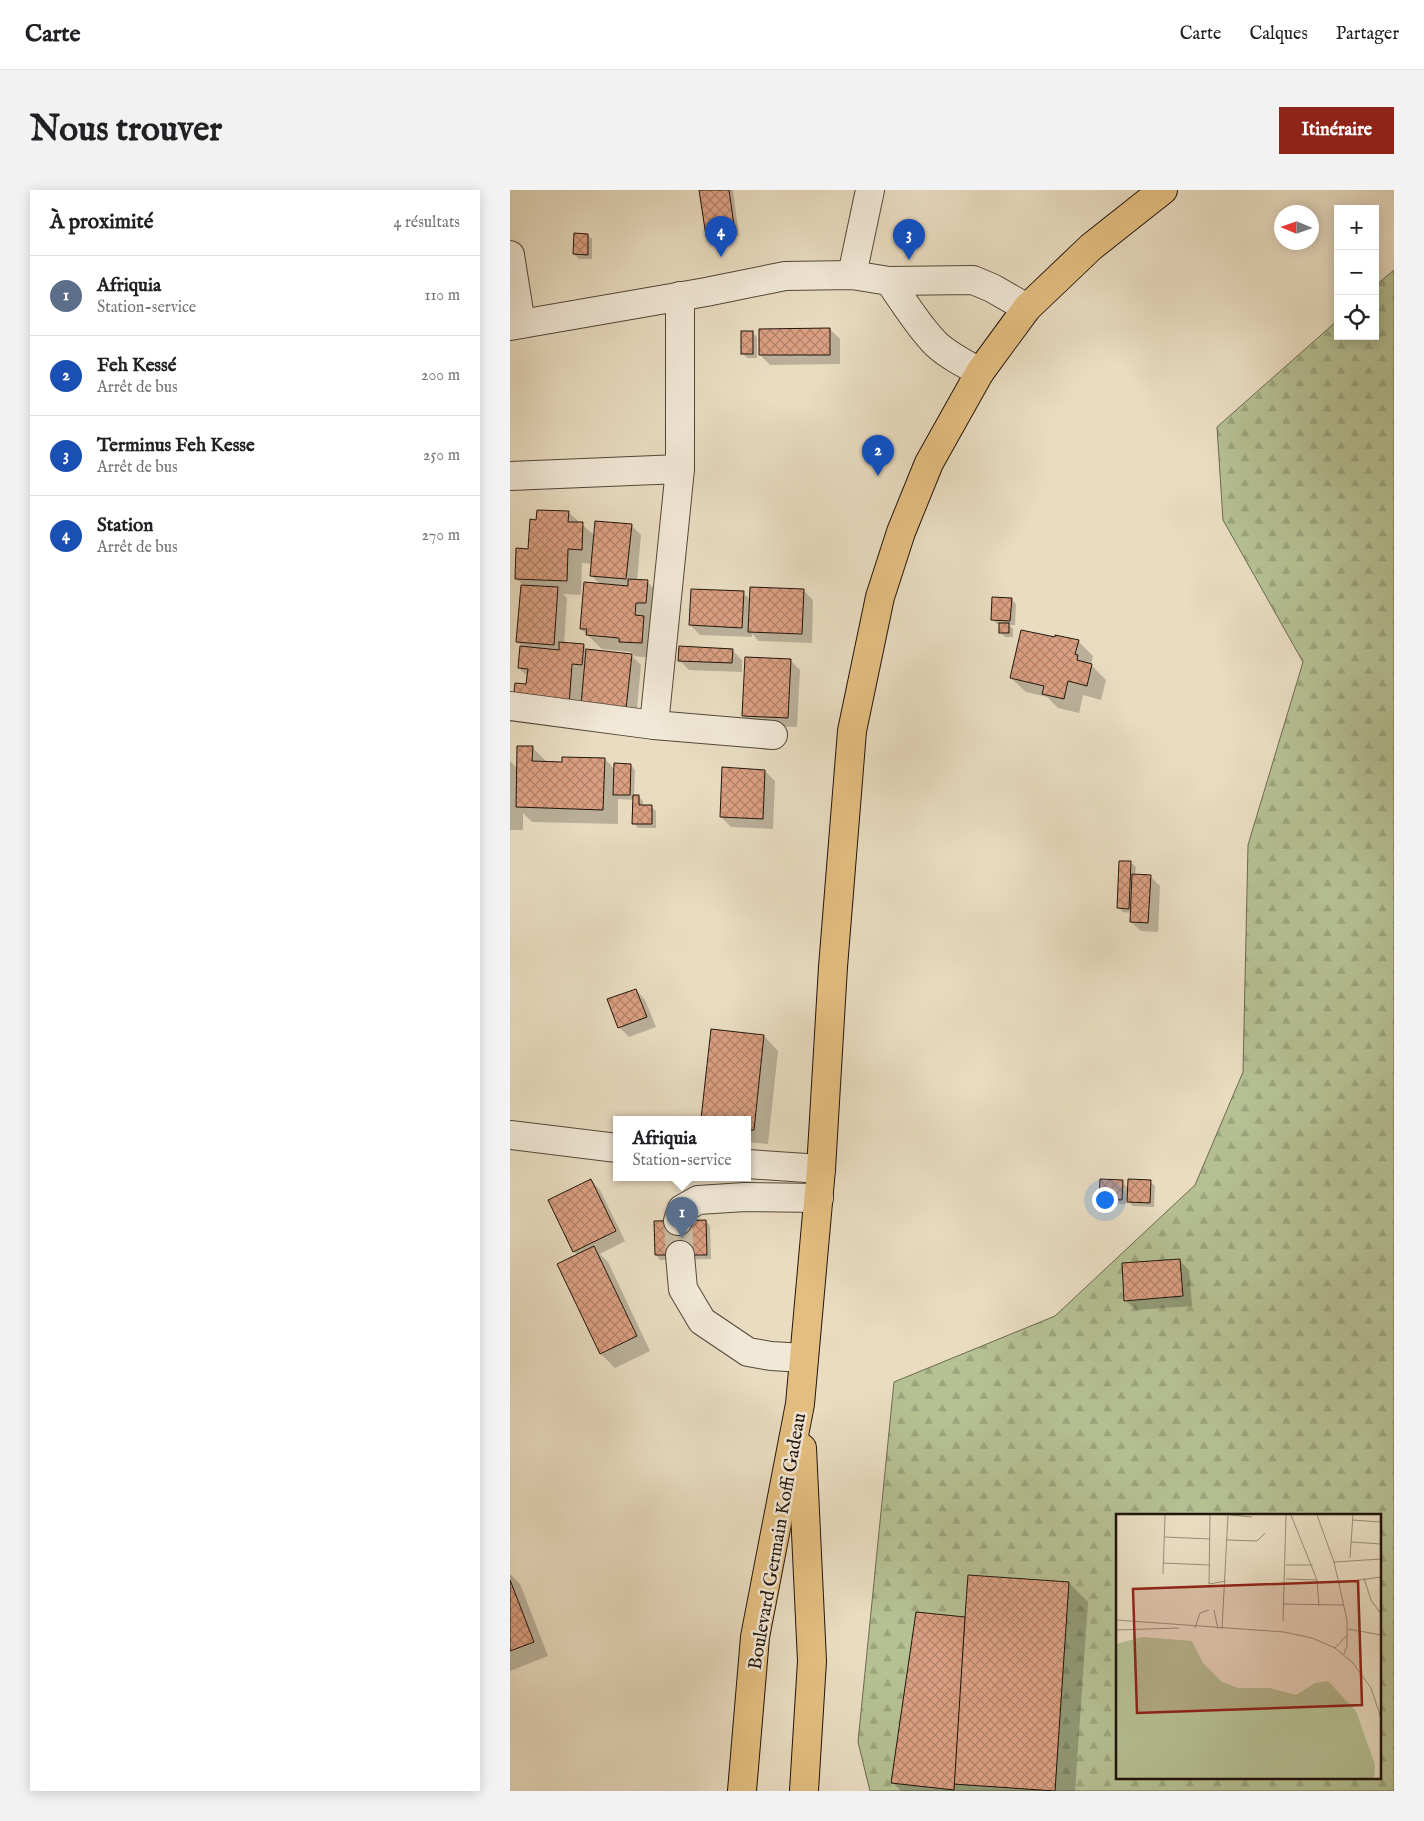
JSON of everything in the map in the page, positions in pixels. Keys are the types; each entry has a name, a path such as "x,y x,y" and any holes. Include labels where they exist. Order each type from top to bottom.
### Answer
{"main road":[{"path":"800,1404 819,1198 843,836 852,731 880,596 901,532 929,464 980,372 1027,308 1092,247 1163,190"},
{"name":"Boulevard Germain Koffi Gadeau","path":"742,1791 755,1637 800,1404"},
{"name":"Boulevard Germain Koffi Gadeau","path":"800,1404 812,1661 804,1791"}],"street":[{"path":"852,275 870,190"},
{"path":"510,255 515,325 785,276 852,275 889,281 973,280 992,288 1027,308"},
{"path":"889,281 936,344 950,355 980,372"},
{"path":"654,725 680,470 680,296"},
{"path":"510,476 680,470"},
{"path":"510,706 654,725 773,735"},
{"path":"510,1135 613,1148"},
{"path":"751,1164 821,1169"},
{"path":"678,1221 682,1210 698,1200 745,1197 819,1198"},
{"path":"680,1255 683,1290 702,1321 748,1352 771,1356 804,1358"}],"green space":[{"path":"1394,270 1394,1791 870,1791 858,1742 894,1382 1055,1316 1195,1185 1243,1072 1248,845 1303,662 1223,520 1217,427 1334,324 1334,340 1379,340 1379,283"}],"building":[{"path":"699,190 729,190 735,232 706,236"},
{"path":"574,233 588,234 588,255 573,254"},
{"path":"830,328 830,355 759,355 759,329"},
{"path":"741,331 753,331 753,354 741,354"},
{"path":"537,510 569,511 568,522 583,522 582,550 568,549 567,581 515,579 516,548 528,549 530,519 536,520"},
{"path":"595,521 632,524 626,579 590,576"},
{"path":"628,579 648,580 646,603 636,603 635,615 644,616 642,643 619,642 619,638 586,635 587,629 580,629 584,582 628,586"},
{"path":"521,585 558,587 554,645 516,642"},
{"path":"750,587 804,589 802,634 748,632"},
{"path":"691,589 744,591 742,628 689,625"},
{"path":"992,597 1012,598 1010,621 991,620"},
{"path":"999,623 1009,623 1009,633 999,633"},
{"path":"1021,630 1079,640 1075,654 1078,655 1077,660 1092,664 1087,686 1068,681 1064,699 1042,694 1044,686 1010,678"},
{"path":"559,642 584,644 582,665 572,664 569,705 513,703 515,683 526,684 528,669 518,668 520,646 559,650"},
{"path":"679,646 733,649 732,663 678,661"},
{"path":"586,649 632,654 626,709 581,705"},
{"path":"745,657 791,659 788,718 742,716"},
{"path":"517,746 533,746 532,761 562,762 562,757 605,758 603,810 516,807"},
{"path":"614,763 631,764 630,795 613,795"},
{"path":"722,767 765,770 763,819 720,817"},
{"path":"633,795 639,795 639,805 652,805 652,824 632,824"},
{"path":"1119,861 1131,861 1129,909 1117,908"},
{"path":"1132,874 1151,875 1148,923 1130,922"},
{"path":"636,989 647,1017 618,1028 607,999"},
{"path":"711,1029 764,1035 754,1130 751,1130 751,1116 701,1116"},
{"path":"591,1179 616,1231 573,1252 548,1200"},
{"path":"1100,1179 1123,1180 1122,1200 1099,1199"},
{"path":"1128,1179 1151,1180 1150,1203 1127,1202"},
{"path":"706,1220 707,1255 655,1255 654,1221"},
{"path":"594,1246 637,1336 600,1354 557,1264"},
{"path":"1180,1259 1183,1296 1124,1301 1122,1263"},
{"path":"968,1575 1069,1582 1055,1791 953,1784"},
{"path":"510,1580 534,1642 510,1651"},
{"path":"916,1612 965,1617 954,1790 891,1783"}],"tunnel":[{"path":"678,1221 680,1255"}],"place":[{"name":"Station","path":"721,257"},
{"name":"Terminus Feh Kesse","path":"909,260"},
{"name":"Feh Kessé","path":"878,476"},
{"name":"Afriquia","path":"682,1238"}]}
